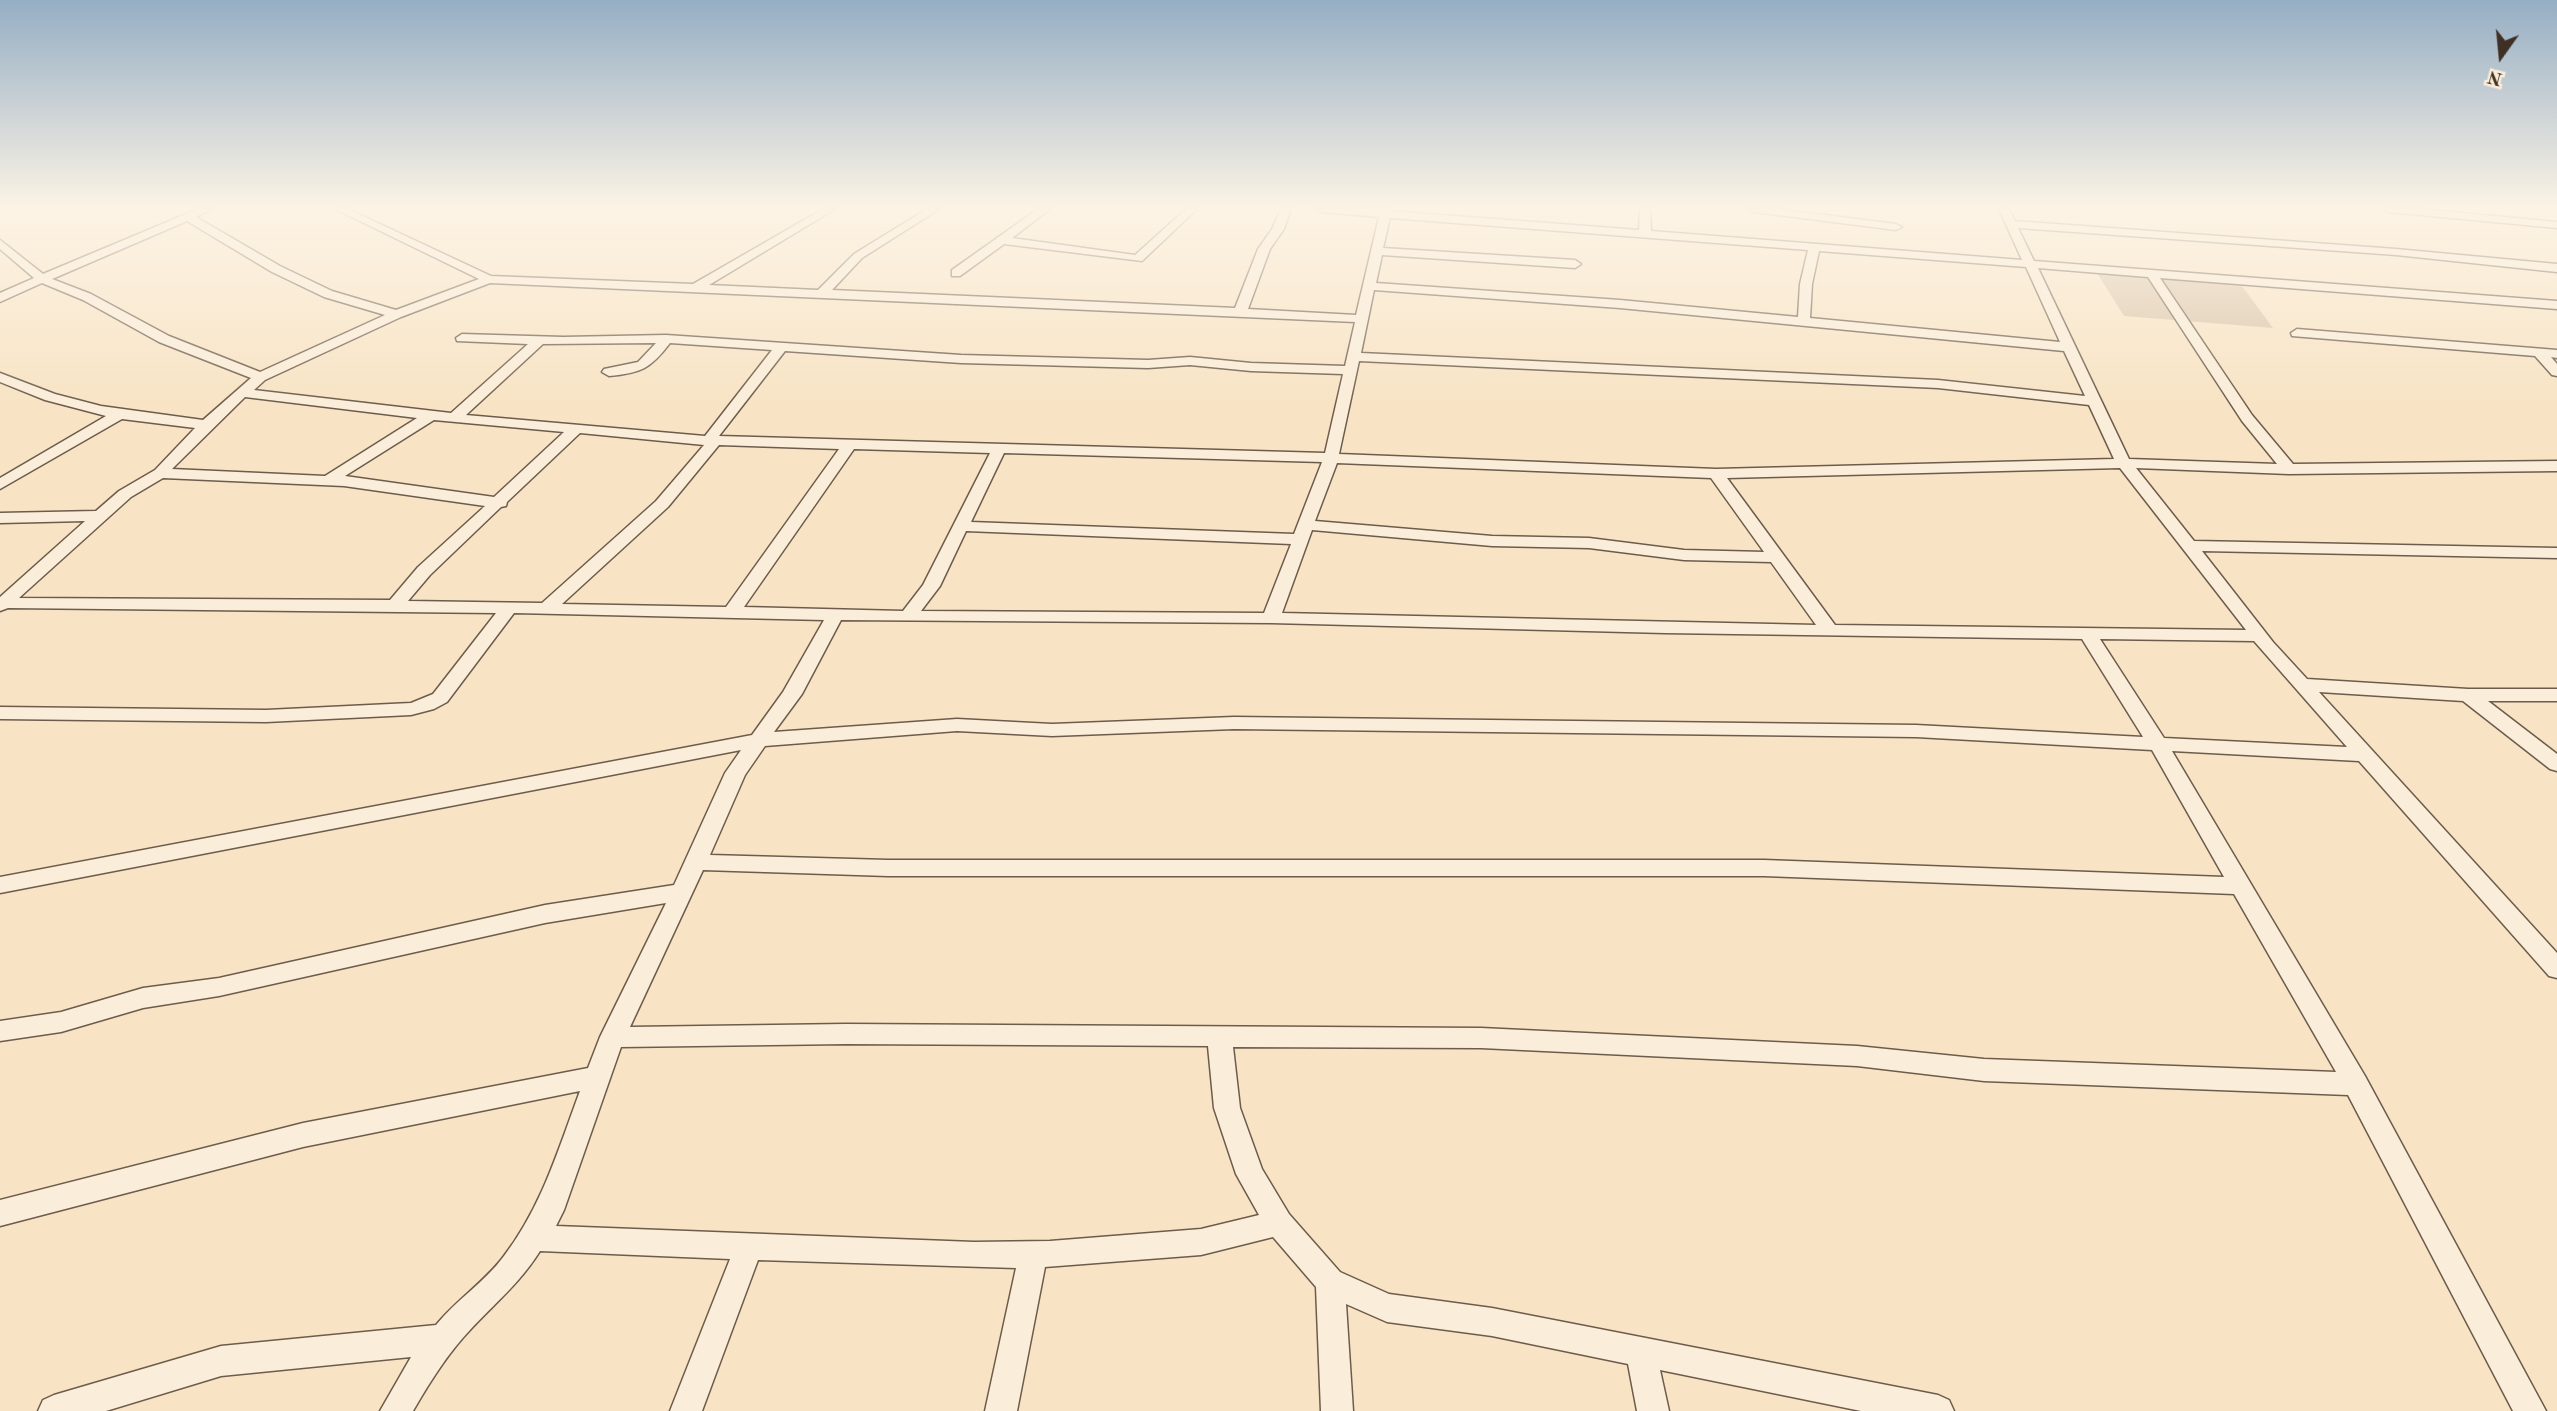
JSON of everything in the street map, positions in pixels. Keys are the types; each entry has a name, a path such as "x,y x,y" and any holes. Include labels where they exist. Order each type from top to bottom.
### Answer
{"street":[{"path":"37,275 87,297 164,339 260,377"},
{"path":"0,298 52,275"},
{"path":"287,275 328,294 397,314"},
{"path":"480,275 489,279 1361,319"},
{"path":"693,289 717,275"},
{"path":"822,293 840,275"},
{"path":"1240,313 1254,275"},
{"path":"1271,618 1331,458 1371,275"},
{"path":"1804,321 1808,275"},
{"path":"2035,275 2124,463 2259,636 2557,970"},
{"path":"2152,275 2247,418 2288,469"},
{"path":"2174,275 2557,305"},
{"path":"1,604 99,516 125,495 160,473 206,425 260,377 397,314 489,279"},
{"path":"1368,286 1566,299 2068,347"},
{"path":"2297,333 2557,354"},
{"path":"462,338 666,339 961,359 1148,364 1190,360 1251,368 1351,364 1938,384 2094,401"},
{"path":"609,372 637,370 644,366 666,339"},
{"path":"455,417 540,340"},
{"path":"547,608 662,504 780,348"},
{"path":"2538,352 2557,373"},
{"path":"0,377 27,390 117,416 206,425"},
{"path":"243,393 455,417 712,441 1331,458 1569,470 1716,474 2124,463 2288,469 2557,466"},
{"path":"327,481 433,414"},
{"path":"0,484 117,416"},
{"path":"394,606 424,571 500,503 576,429"},
{"path":"731,613 849,444"},
{"path":"908,616 931,586 999,449"},
{"path":"160,473 327,481 500,503"},
{"path":"1716,474 1830,631"},
{"path":"0,518 99,516"},
{"path":"961,526 1302,532 1589,543 1684,555 1777,557"},
{"path":"2189,546 2557,553"},
{"path":"1,604 394,606 908,616 1271,618 1830,631 2259,636"},
{"path":"0,713 266,716 411,709 440,698 509,608"},
{"path":"396,1411 415,1376 457,1321 513,1268 551,1210 612,1037 735,774 792,694 835,615"},
{"path":"2088,634 2158,744 2356,1084 2530,1411"},
{"path":"2302,685 2469,695 2557,695"},
{"path":"2469,695 2557,764"},
{"path":"0,885 759,740 957,725 1052,730 1234,723 1916,731 2365,755"},
{"path":"695,862 888,868 1764,868 2241,886"},
{"path":"0,1031 61,1021 143,998 219,987 545,914 682,892"},
{"path":"612,1037 846,1034 1494,1039 1857,1056 1984,1070 2356,1084"},
{"path":"1220,1037 1227,1108 1250,1174 1279,1223 1330,1282 1387,1308 1492,1322 1938,1411"},
{"path":"0,1213 303,1135 598,1077"},
{"path":"532,1238 974,1255 1033,1254 1201,1242 1279,1223"},
{"path":"686,1411 749,1246"},
{"path":"1001,1411 1033,1254"},
{"path":"1330,1282 1337,1411"},
{"path":"54,1411 221,1361 444,1339"},
{"path":"1641,1352 1653,1411"}],"shaded area":[{"path":"2098,275 2242,286 2273,328 2124,316"}]}
